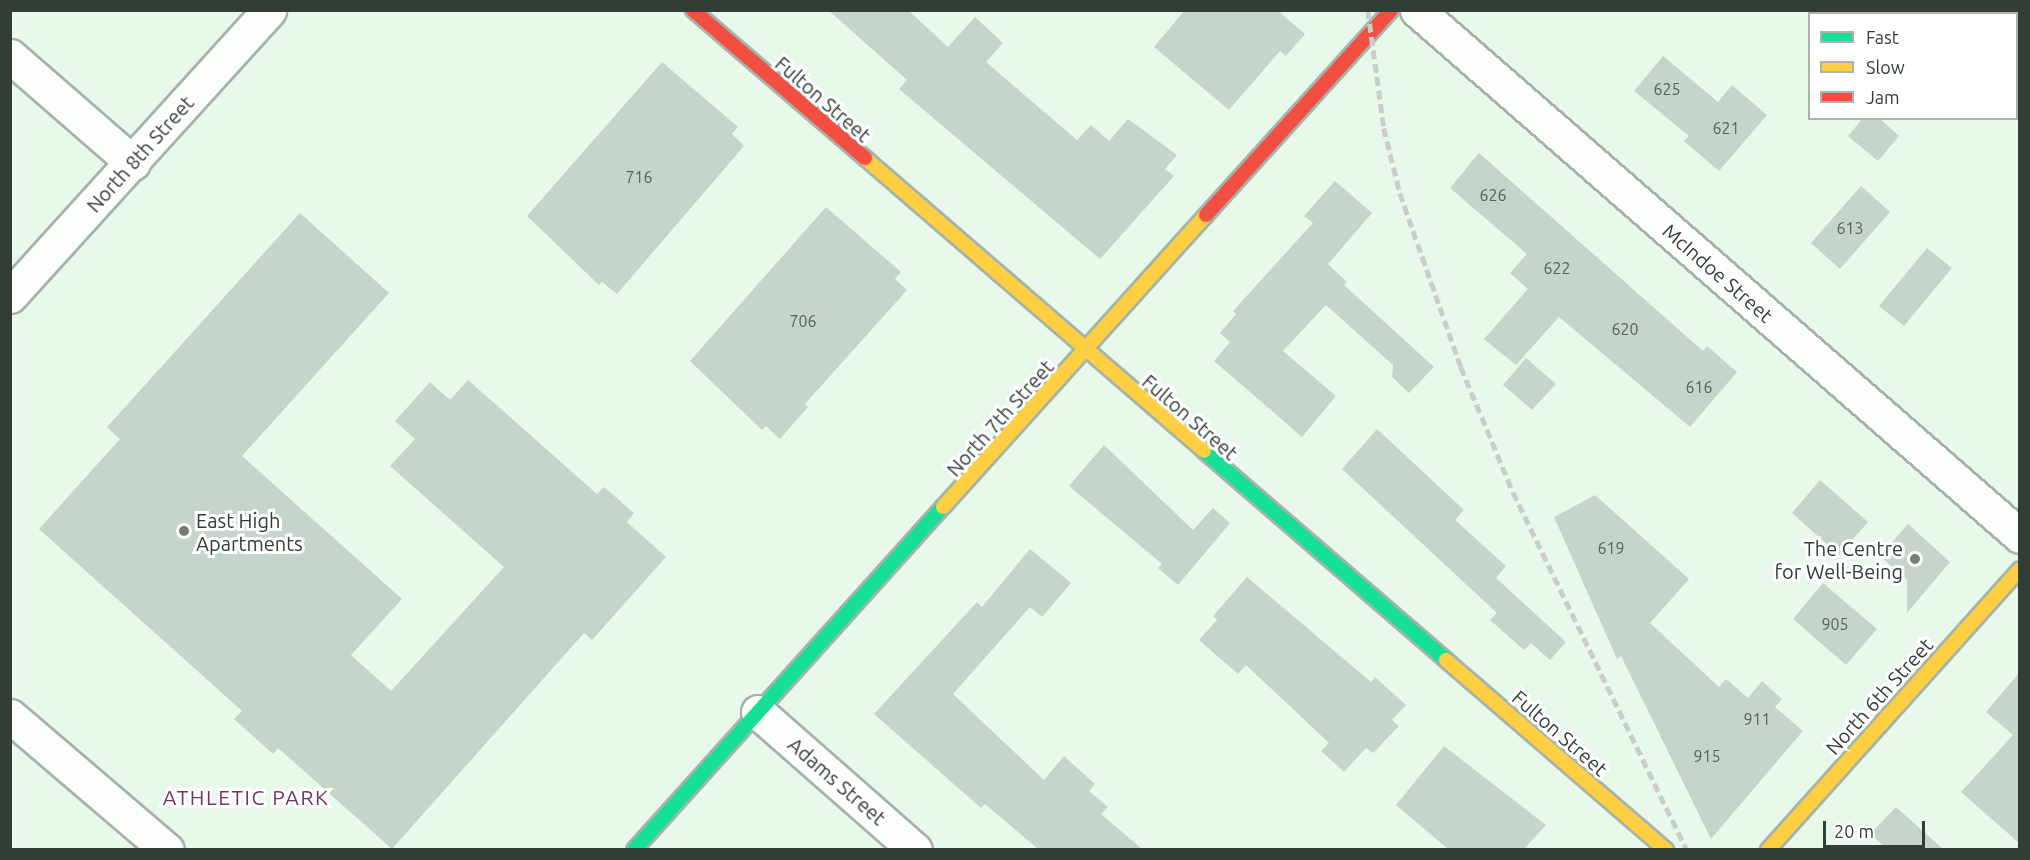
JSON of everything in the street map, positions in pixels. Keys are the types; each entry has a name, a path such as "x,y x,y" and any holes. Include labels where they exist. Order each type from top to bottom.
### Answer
{"street":[{"name":"North 8th Street","path":"10,296 133,163 268,10"},
{"name":"Fulton Street","path":"693,10 1085,353 1666,849"},
{"name":"North 7th Street","path":"634,849 1085,353 1391,10"},
{"name":"McIndoe Street","path":"1417,10 2019,536"},
{"path":"10,56 133,163"},
{"name":"North 6th Street","path":"1768,849 2019,568"},
{"name":"Adams Street","path":"758,712 915,849"},
{"path":"10,716 167,849"}],"building":[{"path":"828,10 908,10 948,47 975,17 1003,43 986,62 1077,140 1091,125 1109,141 1128,119 1177,155 1165,169 1174,176 1100,259 899,89 907,80"},
{"path":"1185,10 1277,10 1305,34 1286,56 1280,51 1229,110 1154,47"},
{"path":"1663,56 1718,102 1732,85 1767,115 1719,171 1684,141 1689,136 1634,91"},
{"path":"662,62 738,127 732,134 744,146 617,294 602,282 599,285 527,216"},
{"path":"1861,120 1881,120 1899,136 1878,161 1848,136"},
{"path":"1479,153 1703,351 1707,346 1737,372 1690,427 1559,317 1516,365 1484,339 1528,289 1510,273 1527,254 1450,188"},
{"path":"1335,181 1372,213 1328,264 1347,282 1344,285 1434,367 1409,393 1392,377 1393,365 1326,305 1283,351 1336,396 1302,437 1214,361 1230,342 1220,333 1236,314 1233,311 1313,223 1304,216"},
{"path":"1861,186 1890,212 1840,269 1811,243"},
{"path":"826,207 901,272 895,279 907,290 805,404 808,407 780,439 766,426 762,430 690,361"},
{"name":"East High Apartments","path":"300,213 389,293 242,456 402,599 351,655 391,691 504,567 390,466 415,439 395,421 430,382 450,400 468,380 597,494 604,487 634,513 627,522 666,557 592,640 584,633 392,849 278,748 273,754 234,719 242,711 39,529 120,439 107,427"},
{"path":"1927,248 1952,268 1904,326 1879,306"},
{"path":"1526,358 1556,384 1532,410 1503,385"},
{"path":"1377,429 1464,510 1455,520 1506,566 1496,578 1566,642 1550,660 1531,643 1524,650 1490,620 1497,613 1342,469"},
{"path":"1104,445 1193,530 1213,508 1230,523 1178,585 1158,568 1162,564 1069,486"},
{"path":"1820,480 1868,522 1839,555 1792,513"},
{"path":"1595,495 1689,579 1650,623 1719,687 1726,679 1748,698 1762,681 1782,699 1775,707 1803,731 1711,839 1621,656 1617,659 1554,517"},
{"name":"The Centre for Well-Being","path":"1908,524 1950,562 1907,613 1907,580 1880,556"},
{"path":"1030,549 1071,583 1042,617 1030,607 953,694 1044,780 1064,756 1095,784 1089,791 1108,807 1101,814 1142,849 1038,849 985,804 981,808 874,714 977,602 982,607"},
{"path":"1247,577 1371,682 1375,677 1406,705 1392,720 1399,726 1373,753 1366,748 1344,772 1321,751 1329,743 1246,665 1238,674 1199,640 1217,620 1213,616"},
{"path":"1823,583 1877,629 1846,665 1793,619"},
{"path":"2019,673 2019,843 1961,792 2013,735 1986,712"},
{"path":"1444,746 1546,825 1524,849 1448,849 1396,805"},
{"path":"1896,807 1943,849 1887,849 1870,834"}],"railway":[{"path":"1368,10 1384,128 1400,193 1461,367 1513,492 1687,850"}],"traffic: fast":[{"path":"1204,451 1446,660"},
{"path":"634,850 943,507"}],"traffic: slow":[{"path":"865,158 1204,451"},
{"path":"943,507 1206,215"},
{"path":"1768,850 2020,569"},
{"path":"1446,660 1666,850"}],"traffic: jam":[{"path":"693,10 865,158"},
{"path":"1206,215 1391,10"}],"place":[{"name":"East High Apartments","path":"184,531"},
{"name":"The Centre for Well-Being","path":"1915,559"}],"district":[{"name":"ATHLETIC PARK","path":"246,797"}]}
